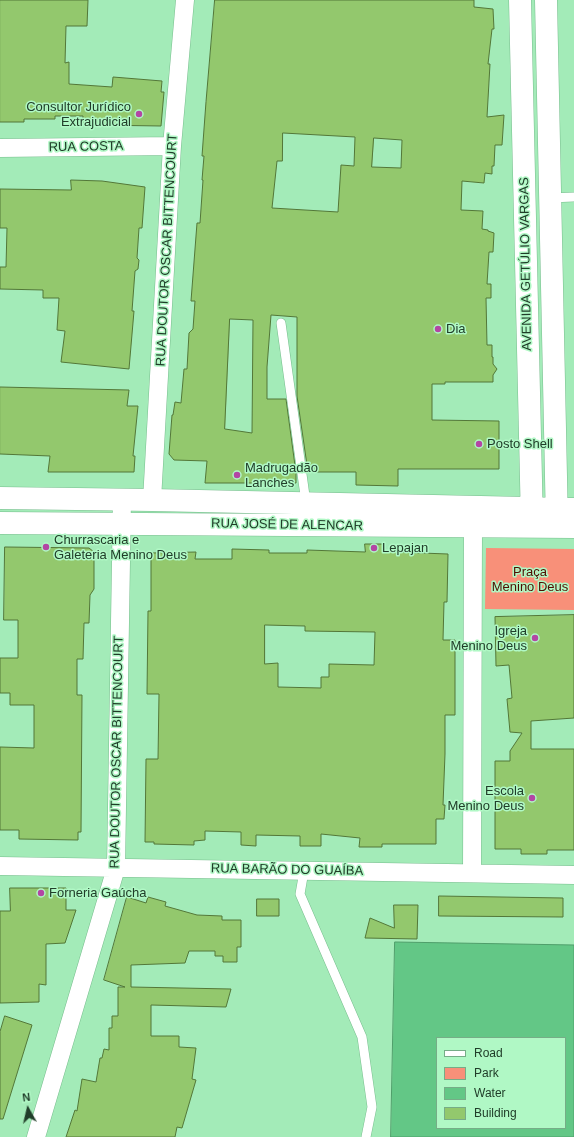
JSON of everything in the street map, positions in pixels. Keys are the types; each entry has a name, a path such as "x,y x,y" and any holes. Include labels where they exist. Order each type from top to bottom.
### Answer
{"main road":[{"name":"AVENIDA GETÚLIO VARGAS","path":"520,0 532,518"},
{"name":"AVENIDA GETÚLIO VARGAS","path":"546,0 550,198 566,518"},
{"name":"RUA JOSÉ DE ALENCAR","path":"0,498 306,503 532,518 566,518"},
{"name":"RUA JOSÉ DE ALENCAR","path":"0,523 473,527 532,518"}],"street":[{"name":"RUA DOUTOR OSCAR BITTENCOURT","path":"152,500 172,146 185,0"},
{"name":"RUA COSTA","path":"0,148 172,146"},
{"name":"RUA DOUTOR OSCAR BITTENCOURT","path":"36,1137 116,868 122,499"},
{"path":"472,873 473,527"},
{"name":"RUA BARÃO DO GUAÍBA","path":"0,866 574,875"}],"lane":[{"path":"550,198 574,197"},
{"path":"281,323 306,503"},
{"path":"304,871 300,894 362,1037 372,1107 366,1137"}],"green space":[{"name":"Praça Menino Deus","path":"486,548 574,549 574,610 485,609"}],"water":[{"path":"395,942 574,945 574,1137 391,1137"}],"building":[{"path":"0,0 88,0 87,26 66,26 65,63 69,62 69,84 112,87 113,77 162,81 161,92 164,92 161,126 95,125 95,122 83,122 83,116 55,116 55,119 24,119 24,122 0,122"},
{"path":"215,0 474,0 474,7 493,9 494,29 492,29 488,64 490,64 487,117 504,115 502,145 495,145 492,174 485,173 484,183 462,181 461,210 483,211 482,229 494,233 493,252 489,252 487,284 491,284 491,298 486,298 487,345 492,345 493,364 497,369 493,375 493,382 445,382 445,384 432,384 432,420 499,421 499,469 398,469 398,486 356,485 356,472 308,472 297,396 297,317 271,315 267,367 267,399 286,399 296,483 205,483 207,461 174,460 169,454 172,415 175,402 181,403 184,369 187,369 189,333 193,329 195,301 191,301 197,223 200,223 204,156 202,156","holes":["283,133 355,137 354,166 341,165 338,212 272,208 277,161 282,161","374,138 402,140 401,168 372,167","230,319 253,320 252,433 225,429"]},
{"path":"71,180 102,181 145,187 142,228 139,228 137,258 139,260 138,269 135,271 132,311 134,311 129,369 61,362 65,331 57,330 59,298 43,298 43,290 0,289 0,267 6,267 7,228 0,228 0,189 71,190"},
{"path":"0,387 129,390 127,406 138,406 133,456 135,456 134,472 48,472 50,456 0,454"},
{"path":"365,544 384,544 384,551 448,554 447,602 444,602 443,640 455,640 455,715 445,715 443,805 445,805 444,819 436,819 436,844 382,844 382,847 359,847 360,838 321,834 321,846 300,846 300,836 256,835 256,846 241,845 241,832 205,831 205,840 194,841 194,845 154,844 154,842 145,842 146,759 158,759 159,694 147,694 148,611 151,611 151,553 196,552 195,559 232,559 232,549 269,550 269,553 307,553 307,550 365,552","holes":["265,625 305,626 305,631 375,632 374,665 329,664 329,677 321,677 321,688 278,687 278,663 265,664"]},
{"path":"5,547 89,548 94,552 94,589 90,595 89,623 84,623 83,659 77,659 77,695 82,695 81,832 78,832 78,840 19,839 19,830 0,830 0,747 34,748 34,705 10,705 10,693 0,693 0,658 18,658 18,620 4,620"},
{"path":"574,615 574,718 531,721 531,749 574,749 574,850 547,850 547,854 521,854 521,849 495,849 495,761 510,761 510,751 522,733 510,732 507,699 512,698 509,665 496,666 495,617"},
{"path":"10,888 66,888 66,910 76,910 65,943 46,944 46,985 39,984 39,1002 0,1003 0,911 10,911"},
{"path":"439,896 563,898 563,917 439,916"},
{"path":"127,897 146,903 148,897 166,902 165,906 197,915 222,916 222,920 241,920 241,947 237,947 237,962 223,962 223,956 215,956 215,951 189,951 185,963 131,965 131,987 231,989 226,1007 151,1005 151,1036 179,1036 179,1047 196,1048 192,1079 196,1080 182,1128 177,1127 175,1137 66,1137 75,1110 77,1111 82,1079 96,1082 100,1058 102,1058 104,1049 109,1050 109,1028 112,1028 112,1016 118,1016 118,987 125,987 104,980"},
{"path":"257,899 279,899 279,916 257,916"},
{"path":"394,905 418,905 417,939 365,938 370,918 394,928"},
{"path":"5,1016 32,1025 3,1119 0,1119 0,1032"}],"place":[{"name":"Consultor Jurídico Extrajudicial","path":"139,114"},
{"name":"Dia","path":"438,329"},
{"name":"Posto Shell","path":"479,444"},
{"name":"Madrugadão Lanches","path":"237,475"},
{"name":"Churrascaria e Galeteria Menino Deus","path":"46,547"},
{"name":"Lepajan","path":"374,548"},
{"name":"Igreja Menino Deus","path":"535,638"},
{"name":"Escola Menino Deus","path":"532,798"},
{"name":"Forneria Gaúcha","path":"41,893"}]}
